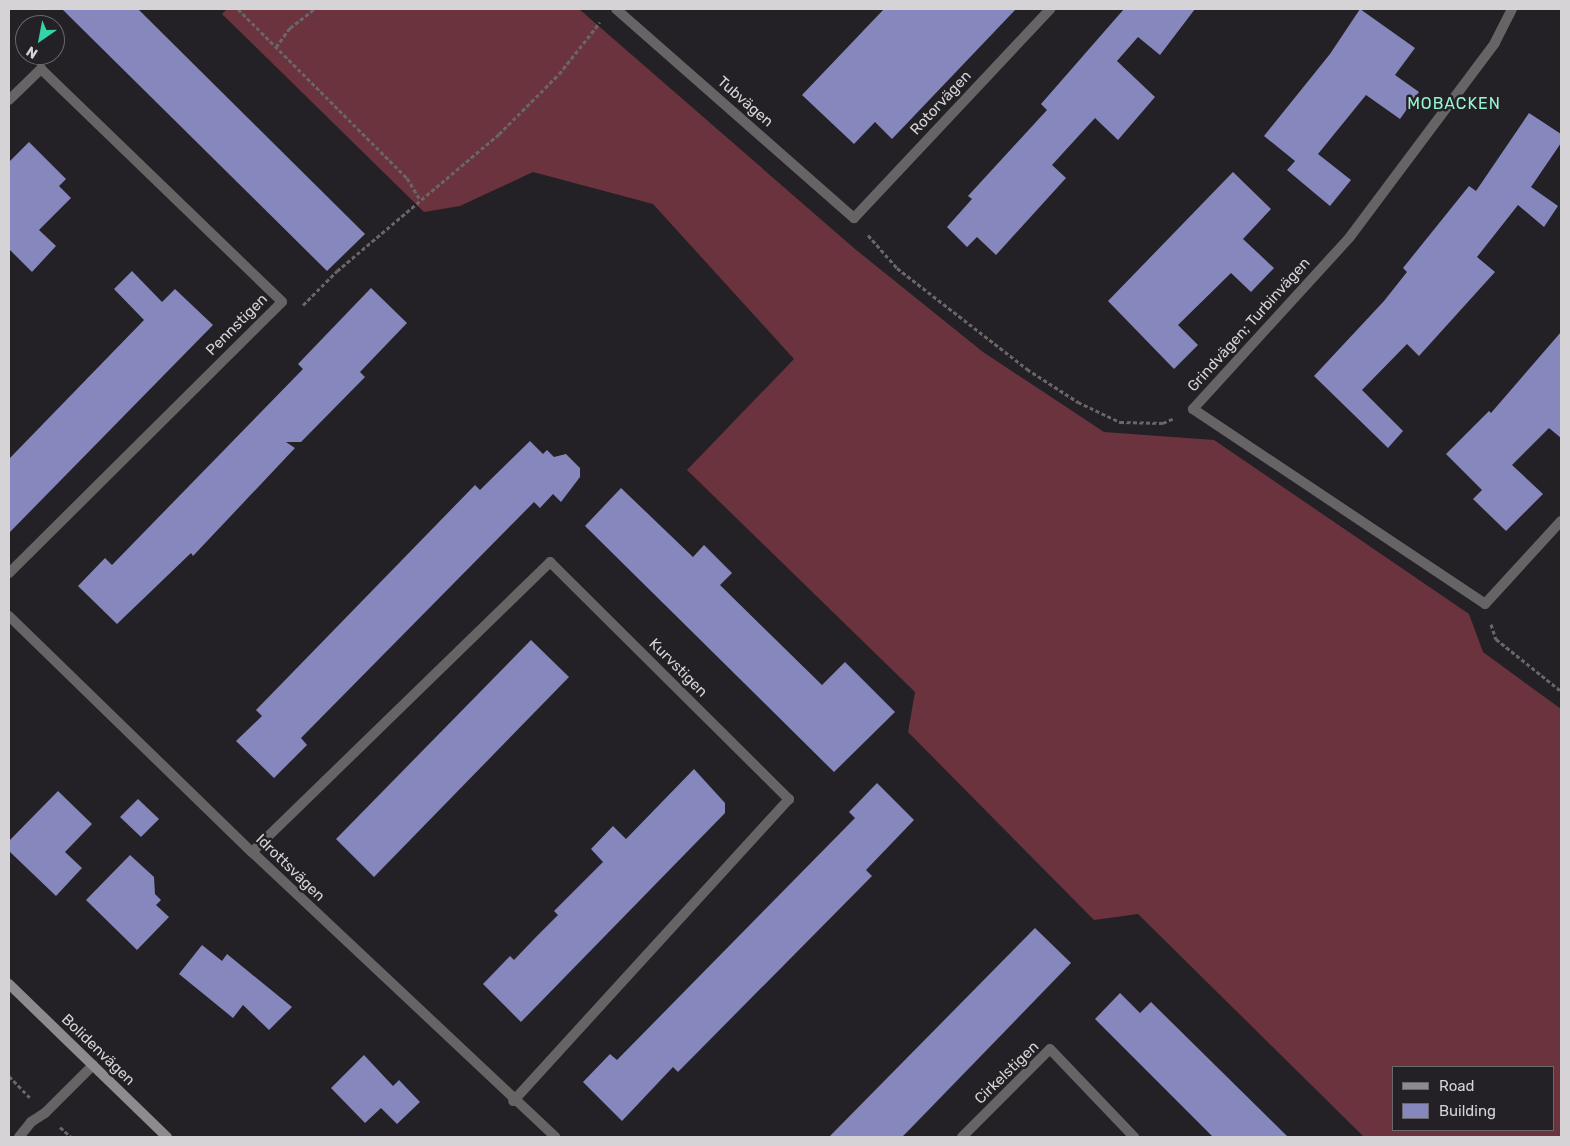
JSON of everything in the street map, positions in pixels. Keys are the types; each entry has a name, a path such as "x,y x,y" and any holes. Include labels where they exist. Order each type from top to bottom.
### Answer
{"main road":[{"name":"Bolidenvägen","path":"9,984 167,1137"}],"street":[{"name":"Tubvägen","path":"616,9 854,218"},
{"name":"Rotorvägen","path":"854,218 1050,9"},
{"name":"Grindvägen; Turbinvägen","path":"1485,604 1193,409 1350,237 1494,43 1512,9"},
{"name":"Pennstigen","path":"9,100 41,69 282,302 9,574"},
{"path":"1485,604 1561,521"},
{"name":"Kurvstigen","path":"252,852 550,562 789,799 513,1101"},
{"name":"Idrottsvägen","path":"9,616 252,852 513,1101 555,1137"},
{"name":"Cirkelstigen","path":"962,1137 1050,1049 1134,1137"},
{"path":"20,1137 31,1122 45,1113 93,1066"},
{"path":"28,1137 31,1122"}],"path":[{"path":"238,9 407,178 420,200"},
{"path":"276,47 290,28 314,9"},
{"path":"282,302 296,311 337,271 499,134 559,74 605,16"},
{"path":"854,218 897,268 1027,369 1078,402 1120,422 1163,423 1193,409"},
{"path":"1485,604 1496,639 1561,691"}],"shaded area":[{"path":"227,9 579,9 855,249 983,352 1104,432 1214,440 1469,614 1483,652 1561,709 1561,1137 1364,1137 1138,914 1094,920 908,732 915,692 687,470 794,359 653,204 533,172 460,206 424,212 222,14"}],"building":[{"path":"62,9 138,9 365,234 327,271"},
{"path":"884,9 1016,9 892,139 875,122 854,144 802,95"},
{"path":"1124,9 1195,9 1160,55 1138,37 1117,61 1155,97 1118,140 1095,118 1052,165 1066,178 996,255 977,237 967,247 947,227 972,199 968,196 1047,110 1041,104"},
{"path":"1360,9 1415,48 1395,75 1419,92 1400,119 1366,95 1318,154 1351,180 1330,206 1287,170 1295,161 1264,136 1330,54"},
{"path":"1529,113 1561,134 1561,143 1531,187 1558,206 1544,227 1518,205 1477,257 1495,272 1419,356 1407,344 1362,390 1403,431 1388,448 1314,376 1384,301 1407,272 1403,268 1469,186 1476,191"},
{"path":"29,142 66,179 59,186 71,198 39,230 56,246 32,272 9,249 9,162"},
{"path":"1233,172 1271,209 1243,239 1274,268 1251,292 1231,273 1178,325 1198,345 1174,369 1108,301"},
{"path":"132,271 162,302 175,289 213,325 9,533 9,459 144,320 114,289"},
{"path":"371,288 407,323 360,372 365,377 301,442 286,442 295,448 193,556 191,553 117,624 78,586 105,558 112,565 303,369 298,364"},
{"path":"1561,332 1561,438 1549,428 1512,465 1543,494 1506,531 1473,499 1482,490 1446,454 1489,411 1491,413"},
{"path":"530,441 543,454 547,450 554,457 566,454 580,468 580,477 561,502 553,494 540,508 534,502 301,738 307,745 274,778 236,741 262,716 256,710 475,485 480,490"},
{"path":"621,488 693,557 704,545 732,573 720,585 822,685 845,662 895,712 834,772 585,526"},
{"path":"531,640 569,677 374,877 336,839"},
{"path":"694,769 725,803 725,813 521,1022 483,984 510,956 514,960 558,915 554,911 603,862 591,849 613,826 626,839"},
{"path":"877,783 914,820 866,870 872,876 678,1072 673,1067 622,1121 583,1082 610,1054 617,1060 855,818 849,812"},
{"path":"58,791 92,824 65,852 82,868 56,896 9,851 9,841"},
{"path":"138,799 159,819 141,837 120,817"},
{"path":"130,855 154,877 155,894 161,900 156,905 169,917 137,950 86,900"},
{"path":"1035,928 1071,963 910,1129 902,1137 829,1137"},
{"path":"202,945 222,961 227,954 292,1007 269,1030 243,1005 233,1018 179,974"},
{"path":"1120,993 1140,1013 1151,1002 1288,1137 1213,1137 1095,1019"},
{"path":"364,1055 393,1086 399,1080 420,1102 397,1124 381,1108 365,1123 331,1088"}],"district":[{"name":"MOBACKEN","path":"1454,104"}]}
